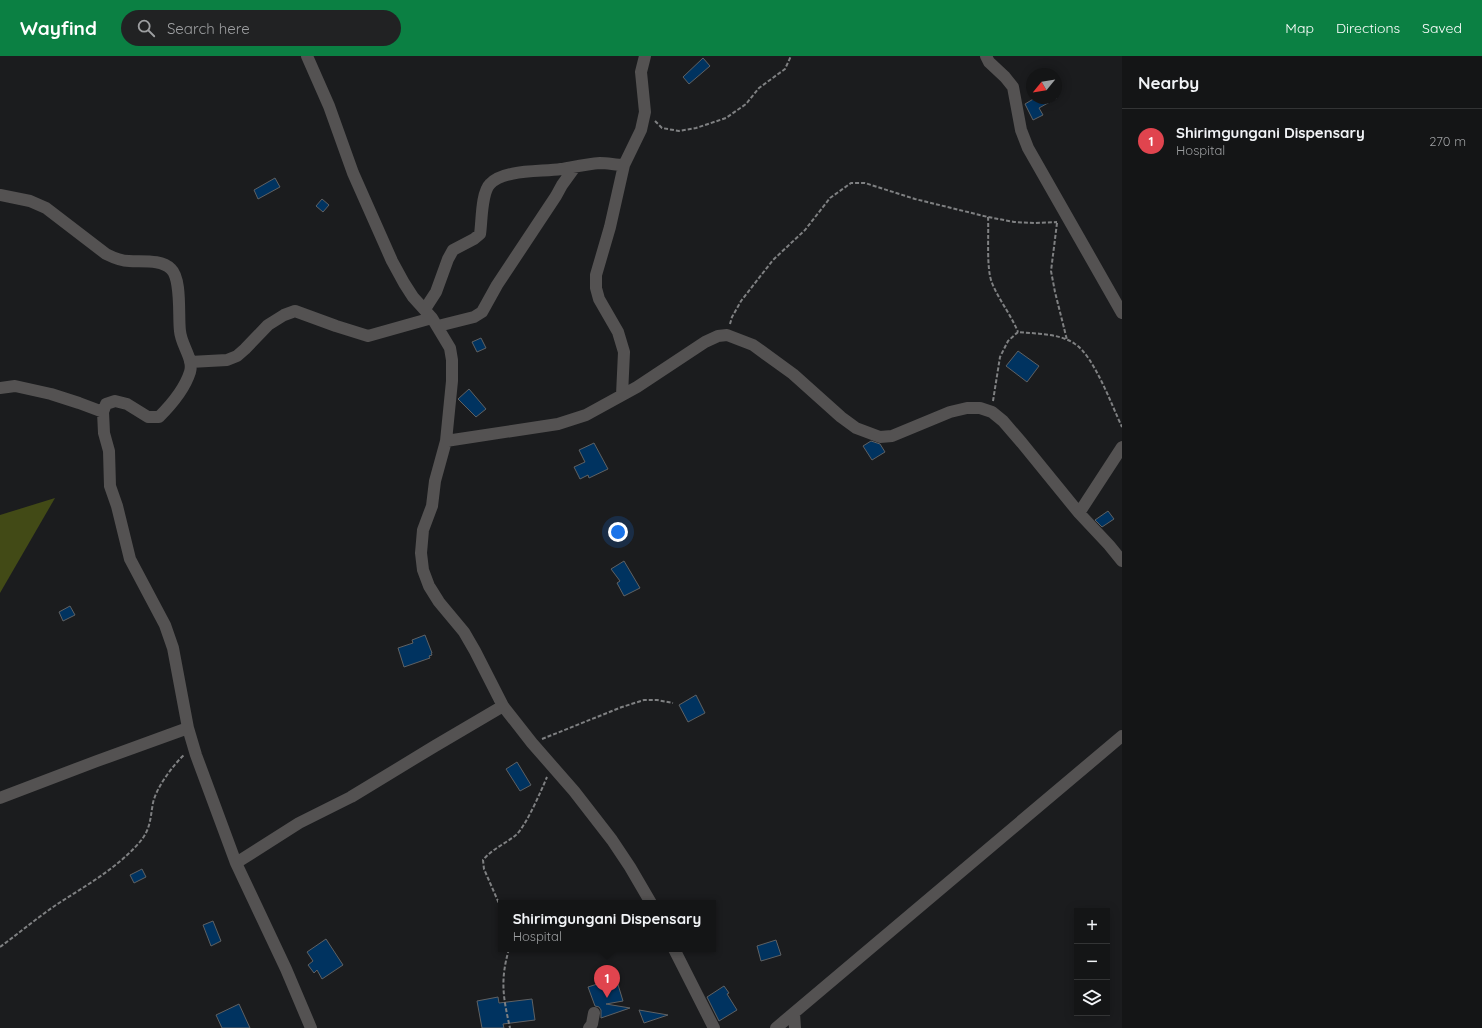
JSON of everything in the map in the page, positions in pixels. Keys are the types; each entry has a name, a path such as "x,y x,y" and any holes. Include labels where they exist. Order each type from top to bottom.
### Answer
{"street":[{"path":"306,56 329,106 353,174 392,262 413,297 432,318 450,348 452,360 446,441 435,481 432,506 423,530 420,553 423,570 429,586 439,602 464,632 503,706 532,743 574,790 612,840 649,900"},
{"path":"622,395 624,352 618,332 599,299 596,288 596,275 610,227 624,165 641,130 645,112 641,72 645,56"},
{"path":"986,56 989,62 1013,87 1016,96 1020,124 1028,148 1063,221 1122,313"},
{"path":"432,318 436,292 443,277 448,259 453,250 474,239 480,234 484,194 489,185 505,176 524,172 600,163 624,165"},
{"path":"190,362 227,360 237,356 268,325 284,315 295,311 368,336 432,318 474,317 482,312 497,285 575,167"},
{"path":"0,195 30,201 46,208 106,254 116,259 165,265 172,269 176,276 180,310 180,332 190,362 191,371 187,380 168,408 158,417 148,418 127,404 115,401 106,404 103,412 104,433 109,451 110,486 117,506 130,559 140,580 159,612 173,648 188,728 236,863 286,969 311,1028"},
{"path":"446,441 558,424 586,415 674,364 705,342 718,336 727,335 753,345 793,374 840,417 856,428 880,437 892,436 950,412 967,408 980,408 992,412 1003,421 1079,513 1122,561"},
{"path":"0,388 15,386 44,392 103,412"},
{"path":"1079,513 1122,447"},
{"path":"236,863 299,822 351,797 503,706"},
{"path":"0,798 188,728"},
{"path":"776,1028 1122,736"},
{"path":"676,952 714,1028"},
{"path":"590,1028 594,1013"},
{"path":"794,1013 795,1028"}],"path":[{"path":"645,112 662,128 679,131 696,128 726,118 746,104 759,88 785,69 791,56"},
{"path":"727,335 732,317 741,301 773,260 805,230 830,198 851,183 865,183 915,199 1014,222 1034,223 1063,221 1051,271 1067,340"},
{"path":"988,217 989,268 992,281 998,295 1012,317 1018,332"},
{"path":"992,412 1000,357 1008,341 1018,332 1047,334 1076,344 1085,353 1096,372 1122,427"},
{"path":"532,743 622,707 644,700 657,700 673,703"},
{"path":"0,947 56,906 114,867 140,842 149,829 156,793 176,762 194,746"},
{"path":"498,901 484,869 483,860 516,835 522,828 541,790 551,765"},
{"path":"508,952 502,979 504,1000 510,1028"}],"green space":[{"path":"55,498 0,593 0,515"}],"building":[{"path":"703,58 710,66 689,84 683,77"},
{"path":"1025,104 1046,104 1039,108 1043,115 1033,120"},
{"path":"275,178 280,187 258,199 254,190"},
{"path":"322,199 329,205 323,212 316,206"},
{"path":"481,338 486,348 477,352 472,342"},
{"path":"1018,351 1039,366 1027,382 1006,366"},
{"path":"469,389 486,409 476,417 458,399"},
{"path":"871,441 880,444 885,452 872,460 863,446"},
{"path":"594,443 608,469 589,478 588,475 580,479 574,467 585,462 579,450"},
{"path":"1108,511 1114,519 1102,527 1095,520"},
{"path":"624,561 640,588 624,596 617,583 620,581 611,569"},
{"path":"70,606 75,615 63,621 59,612"},
{"path":"425,635 432,655 429,656 430,658 404,667 398,648 413,643 412,640"},
{"path":"696,695 705,713 688,722 679,705"},
{"path":"517,762 531,785 520,791 506,769"},
{"path":"142,869 146,877 134,883 130,875"},
{"path":"213,921 221,941 211,946 203,925"},
{"path":"326,939 343,965 322,979 317,970 314,973 308,965 313,961 307,952"},
{"path":"776,940 781,955 761,961 757,946"},
{"path":"616,978 623,1001 606,1004 630,1008 601,1018 601,1010 599,1007 595,1006 588,987"},
{"path":"724,986 737,1010 719,1021 707,997"},
{"path":"498,997 499,1003 532,999 535,1020 503,1024 504,1028 482,1028 477,1001"},
{"path":"239,1004 250,1028 222,1028 216,1015"},
{"path":"639,1010 668,1015 644,1023"}],"place":[{"name":"Shirimgungani Dispensary","path":"607,998"}]}
